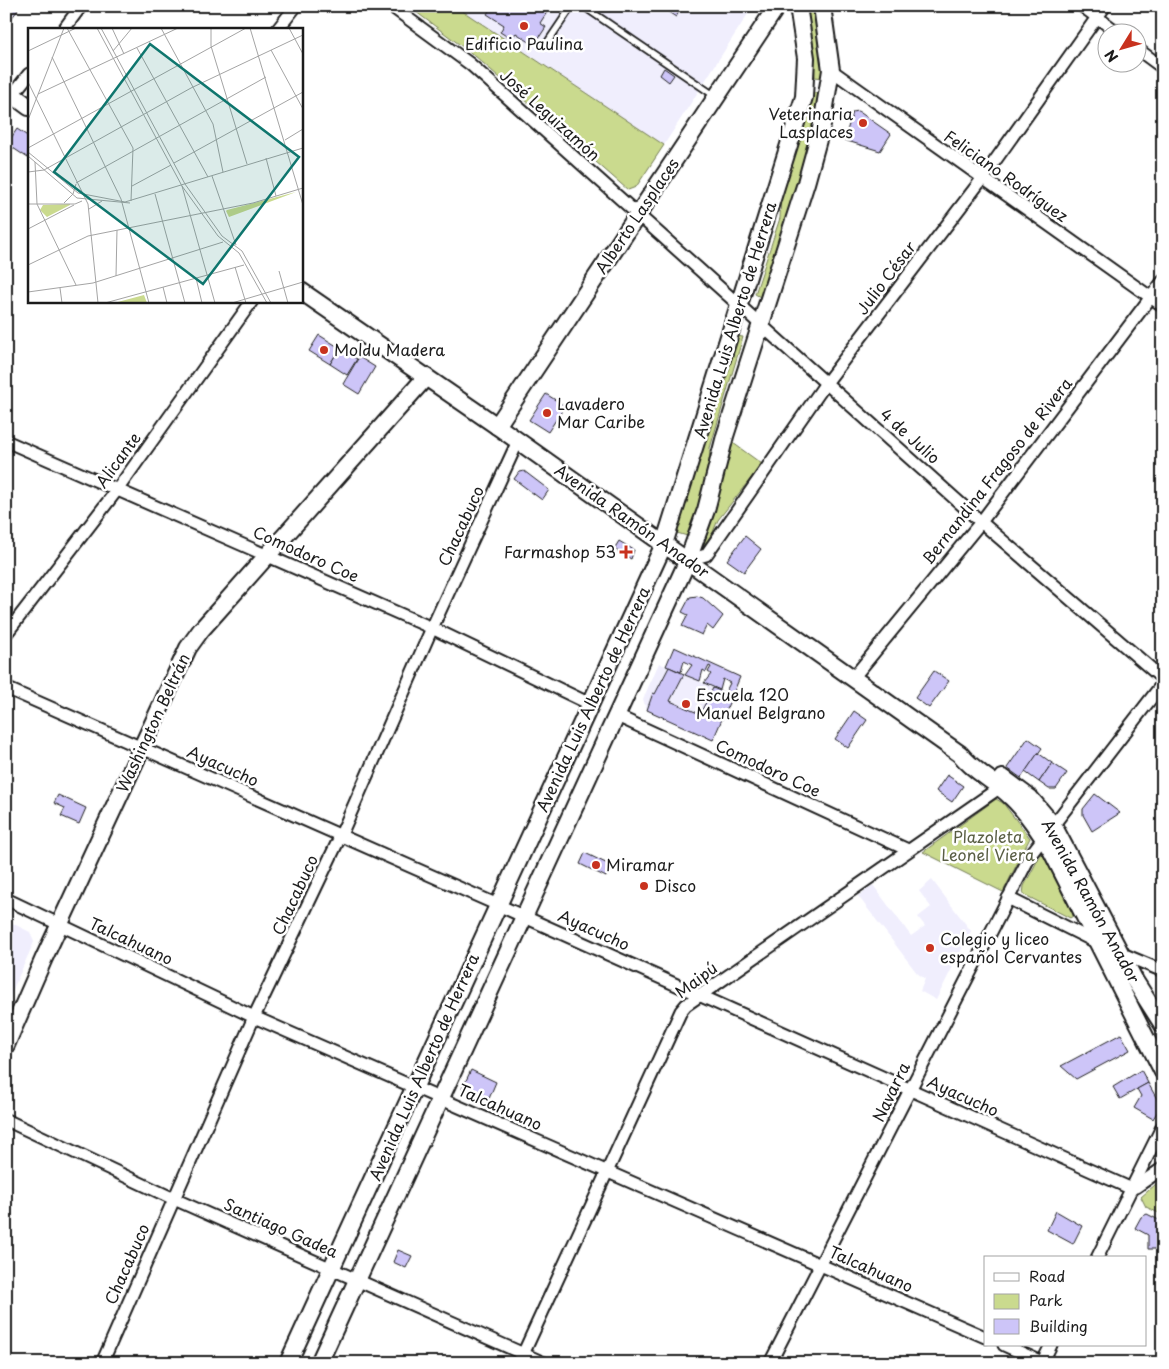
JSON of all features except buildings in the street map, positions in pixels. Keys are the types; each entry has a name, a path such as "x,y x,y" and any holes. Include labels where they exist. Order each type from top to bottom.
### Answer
{"main road":[{"name":"Alberto Lasplaces","path":"498,426 777,6"},
{"name":"Avenida Luis Alberto de Herrera","path":"288,1363 413,1086 664,544 804,97 806,58 798,6"},
{"name":"Avenida Luis Alberto de Herrera","path":"318,1363 614,715 688,560 706,510 725,436 806,183 822,125 831,70 822,6"},
{"path":"8,96 28,106"},
{"name":"Avenida Ramón Anador","path":"302,292 498,426 688,560 960,754 967,763 1011,797 1048,832 1098,943 1163,1072"},
{"name":"Washington Beltrán","path":"6,1045 59,925 188,648 426,377"},
{"name":"Avenida Ramón Anador","path":"960,754 971,756 1020,790 1048,832 1152,1011 1163,1025"}],"street":[{"path":"65,28 81,6"},
{"path":"279,28 296,6"},
{"name":"José Leguizamón","path":"390,6 470,64 637,216"},
{"path":"1082,6 1103,22"},
{"name":"Julio César","path":"688,560 706,555 826,382 982,179 1104,6"},
{"path":"1146,55 1163,68"},
{"name":"Feliciano Rodríguez","path":"831,70 1163,306"},
{"path":"8,96 28,75"},
{"name":"4 de Julio","path":"637,216 740,304 760,325 981,522 1163,679"},
{"name":"Bernandina Fragoso de Rivera","path":"853,678 981,522 1163,281"},
{"name":"Alicante","path":"6,634 117,490 251,302"},
{"name":"Comodoro Coe","path":"6,441 269,554 432,628 590,704"},
{"name":"Chacabuco","path":"102,1363 254,1017 340,837 432,628 518,441"},
{"name":"Navarra","path":"770,1363 822,1265 1031,854 1163,683"},
{"name":"Ayacucho","path":"6,688 142,747 340,837 523,916 1132,1189"},
{"name":"Comodoro Coe","path":"614,715 908,850"},
{"name":"Maipú","path":"521,1358 681,1011 700,995 999,788"},
{"name":"Talcahuano","path":"6,898 254,1017 984,1337"},
{"path":"1008,898 1098,943"},
{"path":"1120,953 1163,971"},
{"name":"Santiago Gadea","path":"6,1120 174,1199 356,1279 521,1358 544,1363"},
{"path":"1098,1256 1163,1125"},
{"path":"1132,1189 1163,1168"},
{"path":"1006,1346 1043,1362 1051,1346"}],"lane":[{"path":"548,43 572,6"},
{"path":"582,6 716,97"}],"shaded area":[{"path":"455,6 753,6 664,145"},
{"name":"Escuela 120 Manuel Belgrano","path":"659,663 732,696 713,740 646,709 643,699"},
{"name":"Colegio y liceo español Cervantes","path":"932,880 971,931 936,1000 920,991 925,979 917,973 858,896 873,885 911,936 925,926 918,917 931,907 919,891"},
{"path":"6,920 30,932 34,942 6,1005"}],"green space":[{"path":"408,6 455,6 664,145 636,187 628,190 475,56"},
{"path":"806,6 815,6 823,54 823,78 815,77 814,53"},
{"path":"812,92 822,95 817,119 762,298 755,294 780,218 781,194 807,116"},
{"path":"736,336 743,337 710,448 708,475 691,537 677,533"},
{"path":"733,443 762,464 718,520 713,532 704,545 702,544"},
{"name":"Plazoleta Leonel Viera","path":"996,799 1003,803 1030,838 1003,892 923,852"},
{"path":"1042,852 1073,911 1073,916 1070,918 1023,894 1024,886"},
{"path":"1163,1178 1163,1215 1146,1207 1141,1197"}],"place":[{"name":"Edificio Paulina","path":"524,26"},
{"name":"Veterinaria Lasplaces","path":"863,123"},
{"name":"Moldu Madera","path":"324,350"},
{"name":"Lavadero Mar Caribe","path":"547,413"},
{"name":"Farmashop 53","path":"626,552"},
{"name":"Escuela 120 Manuel Belgrano","path":"686,704"},
{"name":"Miramar","path":"596,865"},
{"name":"Disco","path":"644,886"},
{"name":"Colegio y liceo español Cervantes","path":"930,948"}]}
